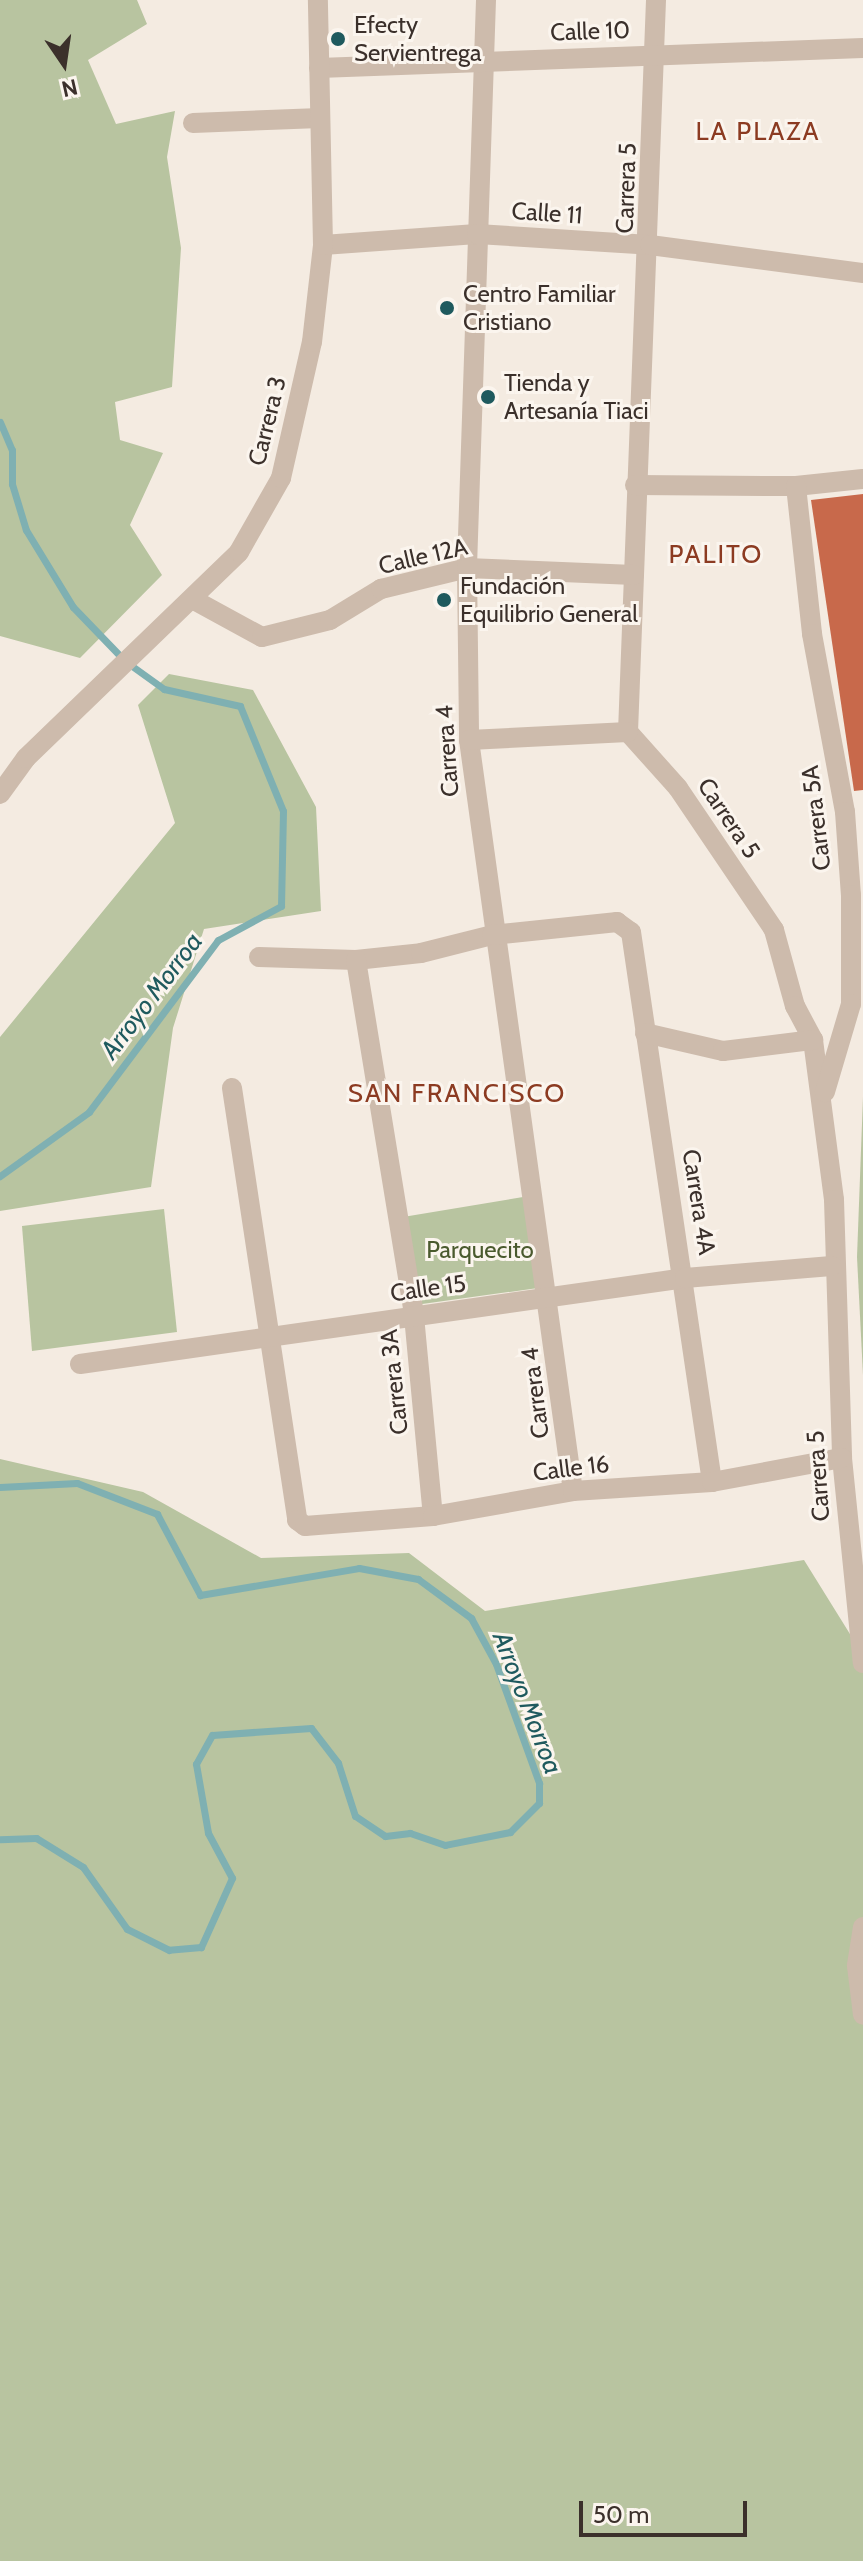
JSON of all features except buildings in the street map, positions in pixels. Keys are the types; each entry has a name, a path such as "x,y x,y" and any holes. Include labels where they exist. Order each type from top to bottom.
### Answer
{"street":[{"name":"Carrera 3","path":"0,794 26,758 141,645 194,600 239,552 281,478 312,342 323,245 318,0"},
{"name":"Carrera 4","path":"486,0 467,568 469,740 492,935 550,1297 573,1491"},
{"name":"Carrera 5","path":"656,0 650,245 635,485 628,732 678,788 774,930 795,1006 813,1040 825,1092 842,1458 863,1663"},
{"name":"Calle 10","path":"319,68 863,48"},
{"path":"193,123 320,118"},
{"name":"Calle 11","path":"323,245 477,234 650,245 863,273"},
{"path":"635,485 796,486 863,479"},
{"name":"Carrera 5A","path":"796,486 812,634 854,808 857,1002 825,1092"},
{"name":"Calle 12A","path":"194,600 262,637 330,620 381,589 467,568 634,575"},
{"path":"469,740 628,732"},
{"name":"Carrera 4A","path":"492,935 617,922 631,932 685,1278 712,1482"},
{"path":"259,957 356,960 421,953 492,935"},
{"name":"Carrera 3A","path":"356,960 414,1316 433,1516"},
{"path":"645,1033 723,1051 813,1040"},
{"path":"232,1088 271,1336"},
{"name":"Calle 15","path":"80,1364 685,1278 832,1266"},
{"name":"Calle 16","path":"271,1336 297,1520 305,1526 433,1516 573,1491 712,1482 842,1458"},
{"path":"863,1927 857,1966 863,2015"}],"green space":[{"path":"0,0 137,0 147,24 88,60 116,124 175,111 167,157 181,248 172,387 115,402 120,440 163,453 130,525 162,575 80,658 0,636"},
{"path":"169,674 253,690 316,807 321,911 204,929 173,1028 151,1187 0,1211 0,1037 175,823 138,705"},
{"path":"863,1097 863,1375 857,1257"},
{"name":"Parquecito","path":"523,1197 538,1288 415,1305 403,1217"},
{"path":"164,1209 177,1332 32,1351 22,1226"},
{"path":"0,1459 143,1492 261,1558 409,1553 485,1611 804,1560 863,1655 863,2561 0,2561"}],"waterway":[{"name":"Arroyo Morroa","path":"0,422 12,450 12,484 26,530 73,607 125,661 164,689 240,706 283,811 281,906 218,940 89,1112 0,1176"},
{"name":"Arroyo Morroa","path":"0,1487 77,1483 157,1514 200,1595 359,1568 418,1579 471,1618 496,1664 539,1783 539,1803 510,1832 445,1845 410,1833 385,1836 355,1816 338,1763 311,1728 212,1735 196,1764 208,1833 232,1878 201,1947 169,1950 127,1929 83,1867 36,1838 0,1839"}],"place":[{"name":"Efecty Servientrega","path":"338,39"},
{"name":"Centro Familiar Cristiano","path":"447,308"},
{"name":"Tienda y Artesanía Tiaci","path":"488,397"},
{"name":"Fundación Equilibrio General","path":"444,600"}],"district":[{"name":"LA PLAZA","path":"758,132"},
{"name":"PALITO","path":"716,555"},
{"name":"SAN FRANCISCO","path":"457,1094"}]}
